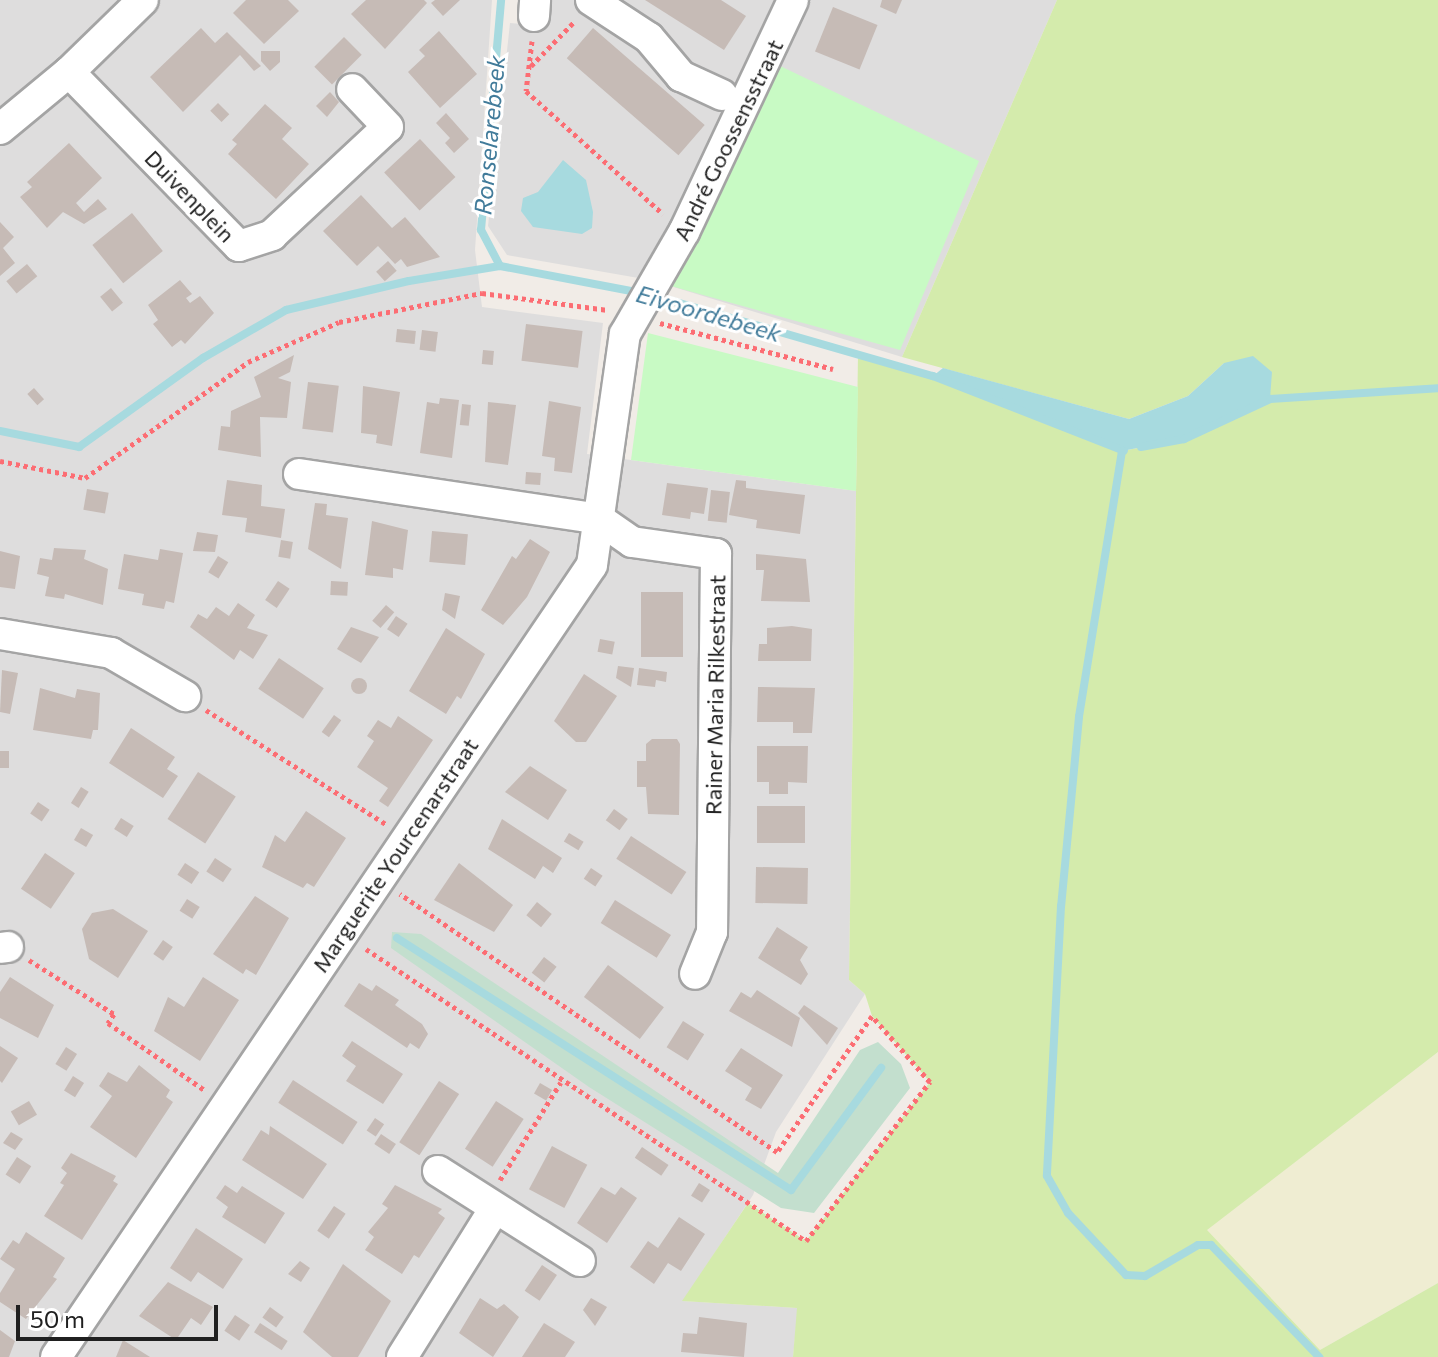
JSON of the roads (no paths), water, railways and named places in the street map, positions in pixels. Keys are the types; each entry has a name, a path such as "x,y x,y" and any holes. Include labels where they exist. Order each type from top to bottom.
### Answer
{"street":[{"path":"0,129 69,72 143,0"},
{"name":"André Goossensstraat","path":"647,299 684,232 793,0"},
{"name":"André Goossensstraat","path":"586,7 649,38 681,76 722,95"},
{"name":"Duivenplein","path":"69,72 239,246 272,235 388,127 352,89"},
{"name":"Marguerite Yourcenarstraat","path":"56,1357 224,1104 592,565 625,334 647,299"},
{"name":"Rainer Maria Rilkestraat","path":"299,474 599,519 632,542 716,554 712,932 695,974"},
{"path":"0,634 111,653 185,696"},
{"path":"438,1171 490,1207 580,1261"},
{"path":"411,1354 490,1207"}],"water":[{"path":"563,160 586,180 593,212 592,228 582,234 533,227 521,211 523,198 538,192"},
{"path":"1253,356 1272,372 1270,399 1184,439 1122,451 933,376 943,368 1129,419 1188,396 1224,363"}],"waterway":[{"name":"Ronselarebeek","path":"500,266 481,230 501,0"},
{"name":"Eivoordebeek","path":"0,431 79,447 203,358 286,310 409,281 500,266 641,293"},
{"name":"Eivoordebeek","path":"655,296 933,376 1124,451"},
{"name":"Eivoordebeek","path":"1141,447 1184,439 1270,399 1438,388"},
{"path":"1122,451 1079,717 1061,906 1047,1176 1068,1213 1126,1275 1145,1276 1198,1245 1211,1245 1319,1357"},
{"path":"397,938 791,1190 881,1068"}]}
